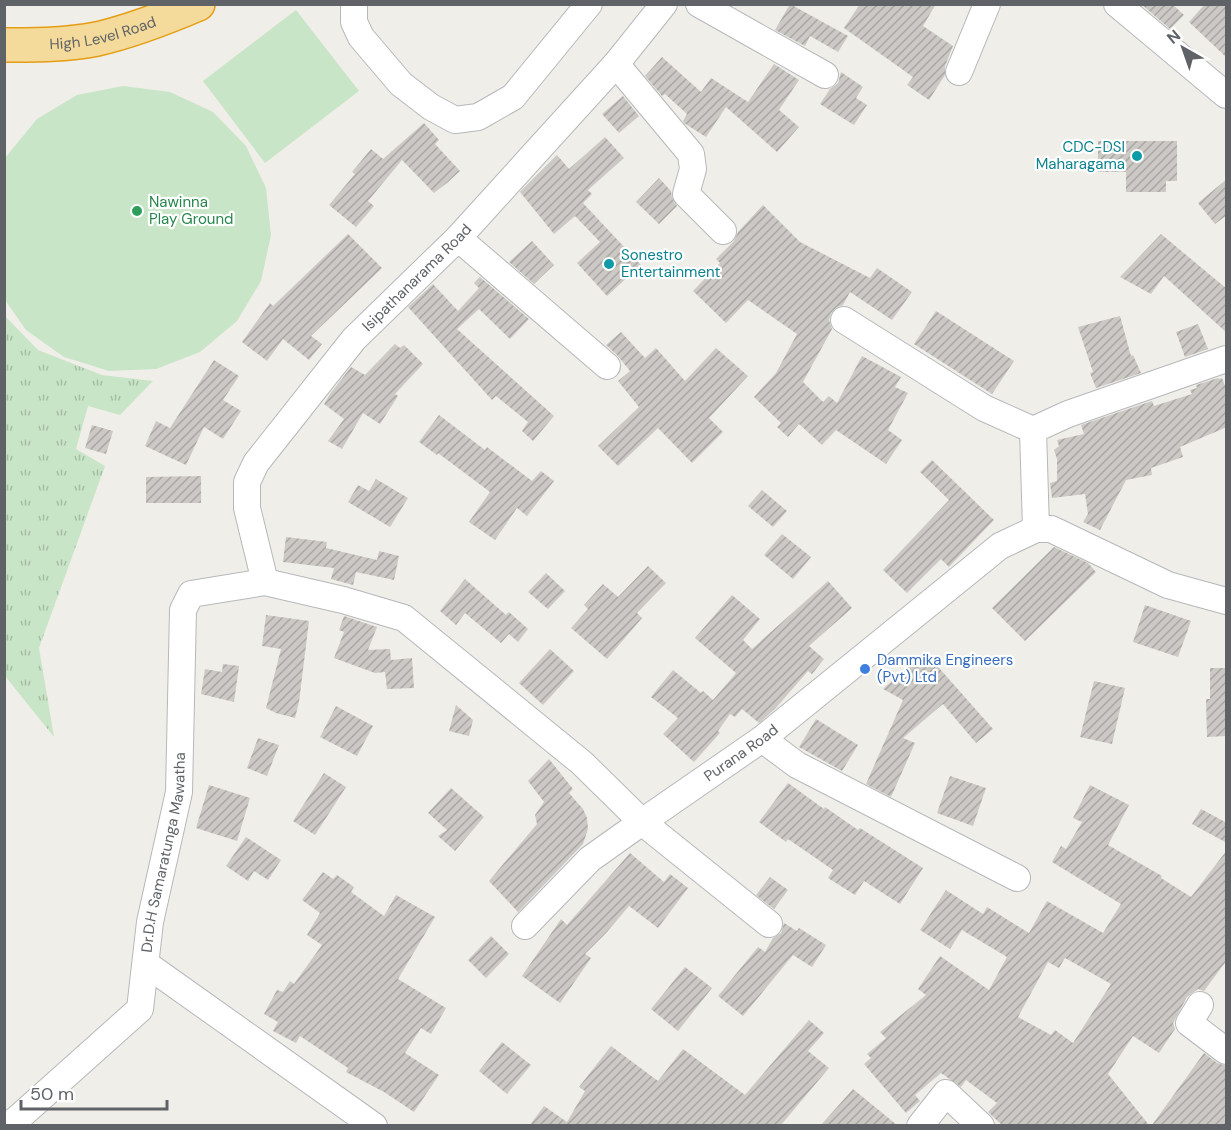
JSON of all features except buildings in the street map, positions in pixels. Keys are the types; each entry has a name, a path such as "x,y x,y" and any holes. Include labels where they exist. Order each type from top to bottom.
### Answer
{"highway":[{"name":"High Level Road","path":"4,45 96,39 130,30 198,4"}],"street":[{"path":"354,4 354,22 361,37 401,84 431,107 455,120 478,117 513,97 589,4"},
{"name":"Isipathanarama Road","path":"266,582 247,508 247,482 256,463 354,339 458,238 616,64 664,4"},
{"path":"699,4 825,75"},
{"path":"959,72 987,4"},
{"path":"1117,4 1227,95"},
{"path":"616,64 691,154 693,170 686,194 723,231"},
{"path":"458,238 608,366"},
{"path":"844,320 984,408 1033,430 1068,414 1227,359"},
{"path":"1033,430 1036,529 1051,529 1168,585 1227,601"},
{"name":"Purana Road","path":"525,926 590,859 762,738 1000,546 1036,529"},
{"path":"266,582 343,600 404,618 582,763 642,822 769,924"},
{"name":"Dr.D.H Samaratunga Mawatha","path":"16,1123 140,1009 150,922 179,792 183,610 191,594 266,582"},
{"path":"762,738 796,765 1017,878"},
{"path":"146,964 374,1125"},
{"path":"1200,1005 1189,1023 1227,1052"},
{"path":"920,1125 946,1093 981,1125"}],"green space":[{"path":"296,10 359,91 265,163 203,81"},
{"name":"Nawinna Play Ground","path":"123,86 170,92 213,112 246,146 266,188 271,235 261,281 237,321 200,352 156,369 109,371 64,357 26,330 5,300 5,158 37,119 77,95"},
{"path":"4,315 38,350 102,375 153,381 120,415 88,406 76,449 105,466 39,648 54,737 5,676"}],"place":[{"name":"CDC-DSI Maharagama","path":"1137,156"},
{"name":"Nawinna Play Ground","path":"137,211"},
{"name":"Sonestro Entertainment","path":"609,264"},
{"name":"Dammika Engineers (Pvt) Ltd","path":"865,669"}]}
